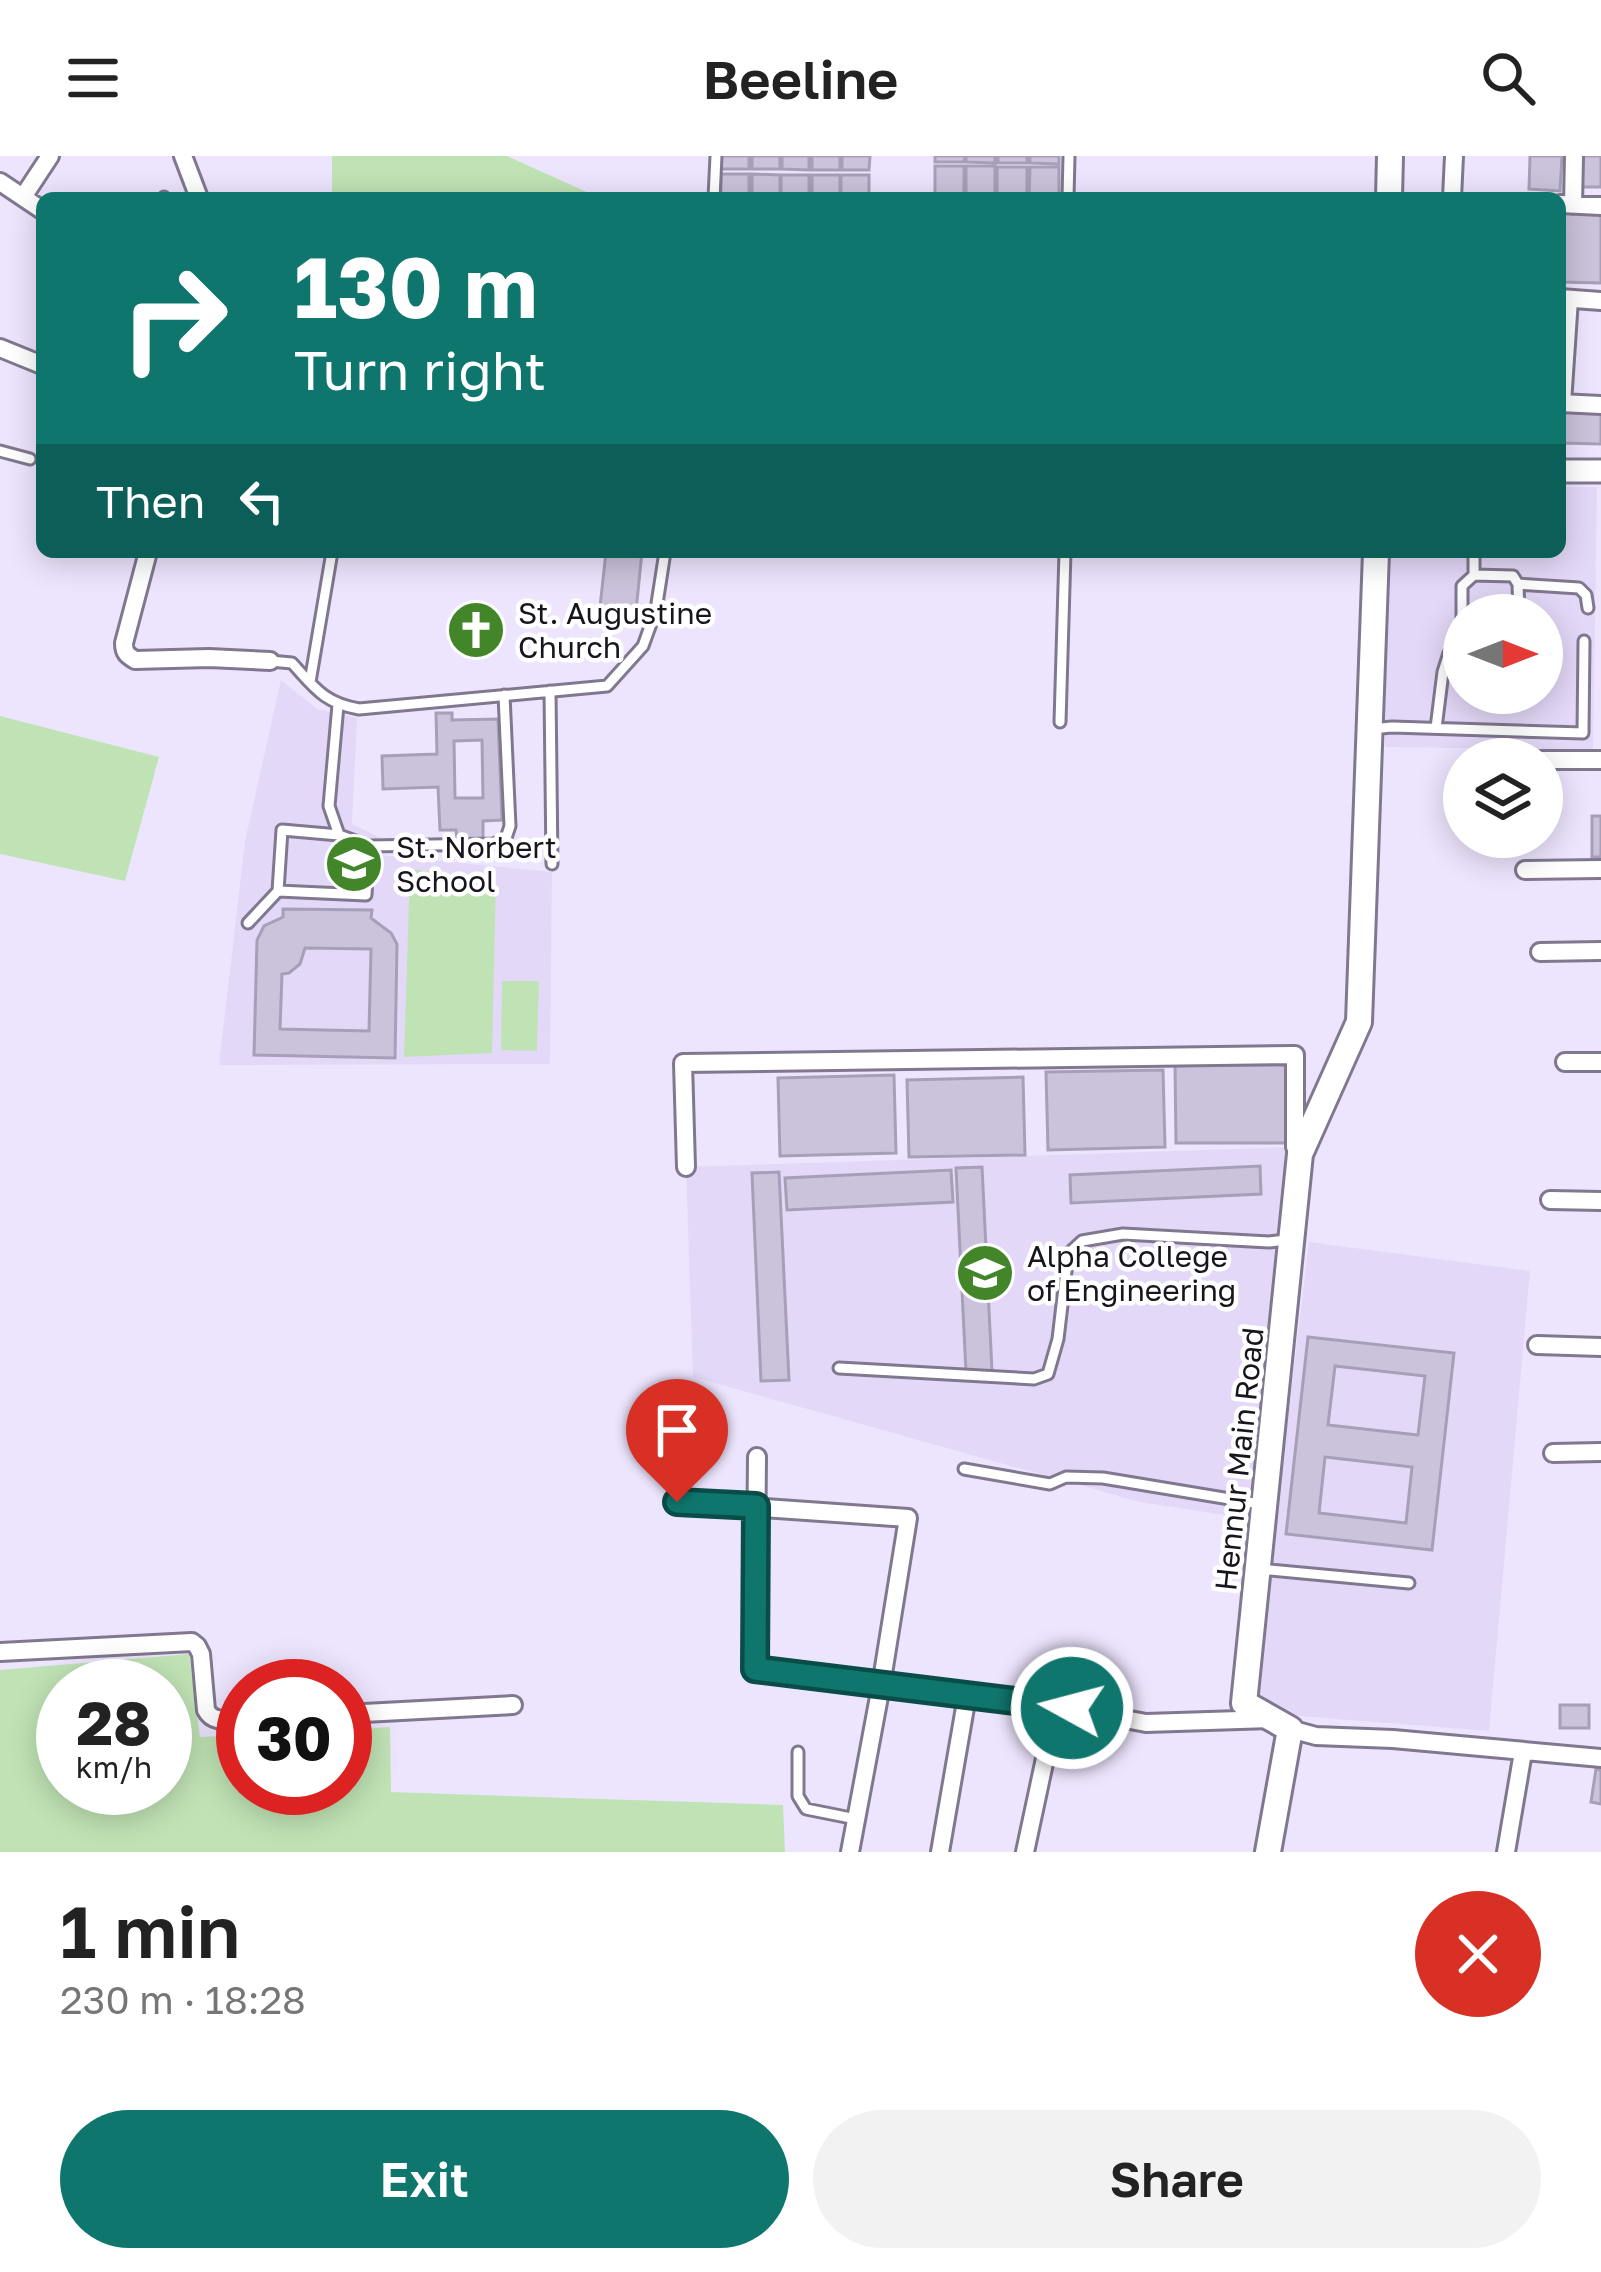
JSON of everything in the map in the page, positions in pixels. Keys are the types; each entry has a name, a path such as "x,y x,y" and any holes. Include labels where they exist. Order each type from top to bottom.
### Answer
{"main road":[{"path":"1388,192 1390,156"},
{"name":"Hennur Main Road","path":"1281,1724 1244,1702 1300,1154 1359,1022 1376,558"},
{"path":"1268,1852 1281,1724"}],"street":[{"path":"23,197 50,156"},
{"path":"183,156 197,192"},
{"path":"1452,192 1454,156"},
{"path":"1574,156 1566,205 1601,206"},
{"path":"0,182 36,205"},
{"path":"1566,299 1601,301"},
{"path":"0,348 36,362"},
{"path":"1566,403 1601,405"},
{"path":"1566,471 1601,471"},
{"path":"146,558 124,643 128,656 136,660 271,661"},
{"path":"1563,760 1601,760"},
{"path":"1525,870 1601,869"},
{"path":"1540,952 1601,951"},
{"path":"686,1167 682,1063 1295,1054 1295,1148 1300,1154"},
{"path":"1565,1062 1601,1062"},
{"path":"1550,1200 1601,1201"},
{"path":"1537,1345 1601,1346"},
{"path":"1553,1453 1601,1452"},
{"path":"757,1457 755,1669 1056,1707 1146,1724 1281,1724 1316,1736 1601,1758"},
{"path":"677,1502 908,1518 850,1852"},
{"path":"0,1652 192,1642 201,1654 206,1710 216,1720"},
{"path":"940,1852 967,1696"},
{"path":"372,1713 513,1705"},
{"path":"1025,1852 1056,1707"},
{"path":"1506,1852 1523,1752"}],"lane":[{"path":"714,192 716,156"},
{"path":"1068,192 1069,156"},
{"path":"0,451 30,459"},
{"path":"310,682 331,558"},
{"path":"271,661 292,663 325,698 359,709 607,686 644,646 656,610 663,558"},
{"path":"1060,722 1065,558"},
{"path":"1474,558 1474,575"},
{"path":"1462,594 1462,586 1474,575 1513,576 1518,594"},
{"path":"1518,584 1579,588 1588,608"},
{"path":"1370,729 1583,733 1584,640"},
{"path":"1436,728 1443,672"},
{"path":"550,691 552,864"},
{"path":"248,923 278,891 282,830 339,835 369,846 494,844 506,838 510,826 504,695"},
{"path":"338,705 329,806 339,835"},
{"path":"278,891 365,895 369,846"},
{"path":"839,1368 1034,1379 1048,1374 1058,1340 1068,1254 1082,1241 1123,1234 1270,1242 1292,1239"},
{"path":"964,1469 1050,1484 1066,1477 1103,1478 1264,1504"},
{"path":"1258,1569 1409,1582"},
{"path":"798,1752 798,1796 806,1809 856,1819"}],"shaded area":[{"path":"1566,487 1597,487 1593,750 1563,750 1563,738 1443,738 1443,748 1385,747 1387,558 1566,558"},
{"name":"St. Norbert School","path":"281,680 317,709 357,718 352,824 381,838 380,855 552,872 550,1064 219,1065 245,841"},
{"name":"Alpha College of Engineering","path":"1295,1147 1251,1519 1140,1502 693,1377 686,1167"},
{"path":"1309,1242 1530,1271 1489,1731 1299,1716 1255,1694"}],"green space":[{"path":"332,156 507,156 587,192 332,192"},
{"path":"0,716 159,757 125,881 0,854"},
{"path":"410,869 496,880 492,1053 404,1057"},
{"path":"502,981 539,981 537,1051 501,1050"},
{"path":"189,1654 190,1659 130,1659"},
{"path":"36,1667 36,1815 192,1815 192,1677 200,1737 216,1736 216,1815 372,1815 372,1728 390,1727 391,1792 783,1805 785,1852 0,1852 0,1670"}],"building":[{"path":"721,156 749,156 749,169 721,169"},
{"path":"752,156 780,156 780,169 752,169"},
{"path":"782,156 809,156 809,170 782,169"},
{"path":"812,156 840,156 840,170 812,170"},
{"path":"842,156 870,156 869,170 842,170"},
{"path":"935,156 965,156 964,162 935,162"},
{"path":"966,156 995,156 995,163 966,162"},
{"path":"998,156 1027,156 1027,163 998,163"},
{"path":"1030,156 1059,156 1059,164 1030,163"},
{"path":"1530,156 1562,156 1560,191 1529,189"},
{"path":"1582,156 1601,156 1601,187 1581,187"},
{"path":"935,166 964,166 964,192 935,192"},
{"path":"966,166 995,166 995,192 966,192"},
{"path":"997,167 1027,167 1027,192 997,192"},
{"path":"1030,167 1059,167 1059,192 1029,192"},
{"path":"721,174 749,174 749,192 721,192"},
{"path":"752,174 780,175 780,192 752,192"},
{"path":"781,175 809,175 809,192 781,192"},
{"path":"812,175 840,175 840,192 812,192"},
{"path":"841,175 869,175 869,192 841,192"},
{"path":"1566,210 1601,211 1601,283 1566,282"},
{"path":"1566,412 1601,413 1601,444 1566,443"},
{"path":"605,558 641,558 636,611 600,607"},
{"path":"436,713 452,713 452,720 498,719 502,820 483,821 483,839 457,840 456,830 440,830 438,787 383,789 382,756 437,754","holes":["482,740 483,798 455,798 454,741"]},
{"path":"1592,816 1601,816 1601,857 1592,857"},
{"path":"283,909 372,910 371,918 391,933 397,944 395,1058 254,1055 257,940 264,926 283,917","holes":["305,948 371,949 369,1031 280,1029 282,974 300,964"]},
{"path":"1175,1065 1291,1065 1292,1143 1176,1143"},
{"path":"1163,1070 1165,1147 1048,1150 1046,1072"},
{"path":"894,1075 896,1153 780,1156 778,1078"},
{"path":"1023,1077 1025,1155 909,1157 907,1080"},
{"path":"1260,1166 1261,1194 1071,1203 1070,1175"},
{"path":"982,1167 992,1371 966,1372 956,1168"},
{"path":"951,1170 953,1202 787,1210 785,1178"},
{"path":"779,1172 789,1380 761,1381 752,1173"},
{"path":"1308,1337 1454,1353 1432,1550 1286,1534","holes":["1335,1366 1425,1376 1418,1435 1328,1425","1325,1457 1412,1467 1406,1523 1319,1513"]},
{"path":"1560,1705 1589,1705 1589,1728 1560,1728"},
{"path":"1596,1769 1601,1770 1601,1804 1591,1802"}],"place":[{"name":"St. Augustine Church","path":"476,630"},
{"name":"St. Norbert School","path":"354,864"},
{"name":"Alpha College of Engineering","path":"985,1273"}],"route":[{"path":"677,1502 756,1506 755,1669 1072,1708"}]}
